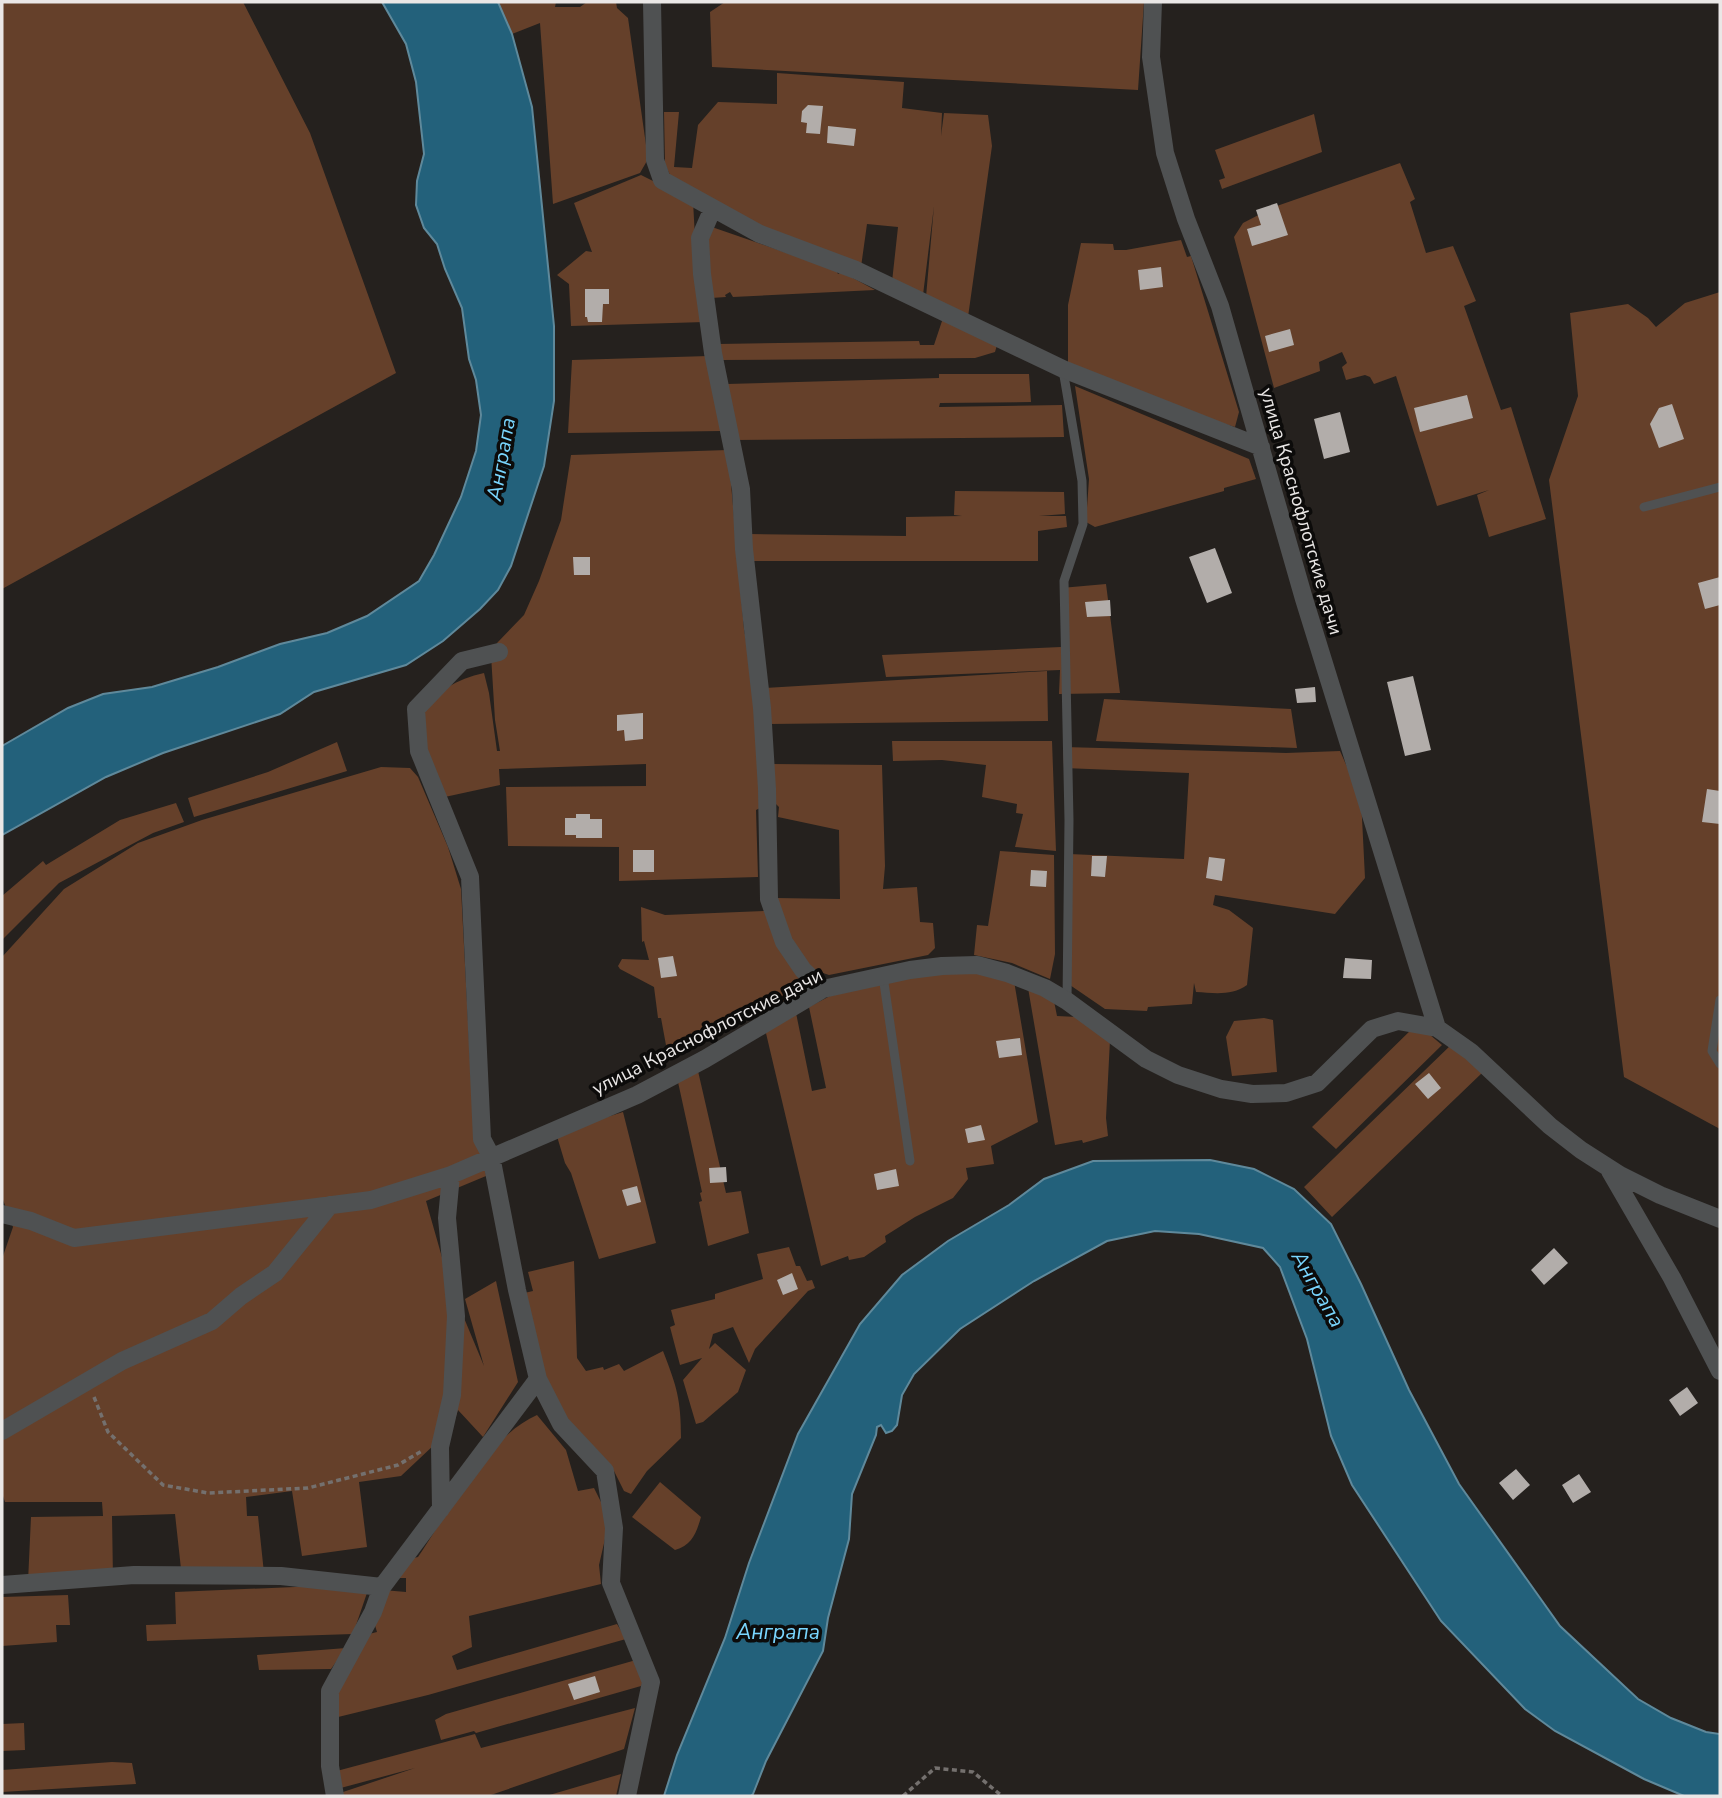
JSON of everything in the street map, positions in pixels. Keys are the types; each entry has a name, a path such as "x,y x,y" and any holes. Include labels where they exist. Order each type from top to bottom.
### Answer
{"street":[{"path":"652,2 655,160 662,180 760,234 856,270 1063,369 1261,447"},
{"name":"улица Краснофлотские дачи","path":"1153,2 1151,57 1165,153 1186,219 1220,306 1304,598 1437,1028"},
{"path":"713,208 700,238 702,274 713,353 741,489 744,549 762,708 769,900 784,942 803,970 823,989"},
{"path":"499,652 461,661 416,709 419,751 470,877 482,1139 491,1156 517,1290 538,1379 561,1423 605,1471 614,1528 611,1583 651,1682 627,1796"},
{"name":"улица Краснофлотские дачи","path":"2,1214 31,1221 74,1238 371,1200 451,1175 637,1095 705,1059 823,989 942,966 977,965 1045,988 1146,1059 1178,1076 1221,1089 1252,1094 1286,1093 1317,1083 1372,1029 1398,1021 1437,1028 1471,1052 1550,1126 1608,1168 1672,1278 1720,1371"},
{"path":"1608,1168 1660,1195 1720,1219"},
{"path":"441,1508 440,1447 452,1395 456,1316 447,1218 451,1175"},
{"path":"2,1431 122,1361 212,1321 241,1296 275,1273 330,1205"},
{"path":"335,1796 330,1766 330,1691 373,1612 382,1587 538,1379"},
{"path":"2,1585 147,1575 281,1576 382,1587"}],"lane":[{"path":"1063,369 1082,481 1083,524 1064,581 1069,820 1067,1001"},
{"path":"1644,507 1720,487"},
{"path":"883,976 910,1161"},
{"path":"1720,1000 1712,1051 1720,1064"}],"path":[{"path":"88,1381 107,1432 163,1485 208,1493 308,1488 398,1465 442,1439"},
{"path":"903,1796 935,1768 973,1772 1002,1796"}],"shaded area":[{"path":"2,2 243,2 310,133 396,373 2,589"},
{"path":"498,2 556,2 555,7 580,7 587,2 616,2 617,8 628,18 648,159 640,173 553,204 540,23 512,34"},
{"path":"725,2 1144,2 1138,90 712,67 710,12"},
{"path":"777,73 904,82 902,108 942,113 941,136 944,113 988,115 992,146 968,317 926,297 934,206 923,295 892,282 898,227 867,224 861,267 765,229 673,182 665,164 664,112 679,112 674,167 692,168 698,125 718,102 777,104"},
{"path":"1314,114 1322,152 1222,189 1219,180 1225,178 1215,150"},
{"path":"1400,163 1415,199 1410,202 1426,253 1453,246 1476,301 1464,306 1501,410 1511,407 1546,519 1489,537 1477,495 1489,490 1437,506 1396,376 1374,384 1370,377 1365,375 1346,380 1342,367 1347,363 1342,352 1319,362 1320,371 1274,388 1234,237 1243,223 1274,207"},
{"path":"641,175 693,201 705,322 571,326 569,284 557,275 586,251 592,252 574,203"},
{"path":"709,226 836,270 838,274 842,272 875,290 733,297 730,292 726,297 711,298 710,256 707,249"},
{"path":"1181,240 1187,257 1191,256 1239,412 1235,427 1198,416 1068,364 1068,305 1081,243 1113,244 1114,250 1126,250"},
{"path":"1720,292 1720,1129 1624,1077 1549,480 1578,396 1570,313 1628,304 1656,327 1685,303"},
{"path":"943,318 997,345 995,352 975,358 720,360 718,344 919,341 920,345 934,345"},
{"path":"709,356 722,431 568,433 572,360"},
{"path":"939,374 1029,374 1031,402 940,403 939,407 1062,405 1064,437 735,440 727,384 939,378"},
{"path":"1075,386 1249,459 1256,479 1224,488 1224,491 1095,527 1086,522 1089,479"},
{"path":"728,450 744,629 755,694 760,808 756,810 758,877 619,881 619,847 508,846 506,787 646,786 646,764 499,769 500,785 431,800 417,713 447,687 484,673 497,751 500,751 491,655 495,654 497,643 524,615 539,581 561,520 571,455"},
{"path":"955,491 1064,492 1065,514 1039,516 1066,516 1067,527 1038,531 1038,561 749,561 749,534 906,536 906,517 962,516 954,515"},
{"path":"1106,584 1120,693 1059,694 1060,670 886,677 882,655 1061,647 1061,588"},
{"path":"1047,671 1048,721 769,724 765,688"},
{"path":"1104,699 1291,709 1297,748 1096,741"},
{"path":"892,741 1052,741 1056,851 1015,847 1023,814 1016,813 1017,804 982,797 986,765 942,760 893,761"},
{"path":"337,742 347,771 194,817 188,798 268,772"},
{"path":"1063,747 1286,753 1340,751 1361,798 1365,878 1335,914 1215,895 1213,905 1229,910 1253,928 1247,985 1229,992 1209,993 1196,992 1194,983 1192,1004 1148,1007 1147,1011 1105,1009 1067,983 1069,854 1184,859 1189,773 1064,768"},
{"path":"772,764 882,765 885,866 883,889 917,887 920,922 933,923 935,948 928,955 829,975 810,967 793,943 775,898 840,899 839,830 778,817 779,807 773,801"},
{"path":"381,767 410,768 418,777 448,847 461,889 474,1135 484,1152 486,1176 426,1201 449,1282 484,1366 465,1299 496,1281 518,1382 483,1437 458,1410 452,1428 401,1476 359,1482 367,1547 302,1556 292,1491 246,1497 247,1516 258,1516 264,1573 182,1578 175,1514 112,1516 113,1579 28,1582 31,1517 103,1516 102,1502 5,1502 2,1493 2,1259 13,1227 2,1197 2,957 64,889 138,843 202,820"},
{"path":"176,803 184,822 153,833 59,883 2,940 2,896 43,861 46,865 120,820"},
{"path":"1000,851 1054,855 1055,954 1050,979 1012,963 974,955 977,925 988,926"},
{"path":"641,907 665,915 764,911 805,991 668,1056 661,1018 658,1018 654,987 618,966 622,959 649,960 644,941 642,942"},
{"path":"950,968 1014,981 1038,1122 991,1146 994,1164 966,1168 968,1179 953,1198 885,1236 886,1242 864,1257 849,1260 848,1256 821,1266 765,1029 796,1013 812,1091 826,1088 809,1007 830,996"},
{"path":"1027,982 1053,996 1057,1016 1077,1017 1110,1040 1106,1118 1108,1136 1083,1143 1082,1140 1055,1145"},
{"path":"1264,1018 1273,1020 1277,1072 1232,1076 1226,1037 1234,1021"},
{"path":"1417,1024 1442,1045 1336,1149 1312,1127"},
{"path":"1453,1043 1483,1072 1332,1217 1304,1187"},
{"path":"698,1071 726,1193 741,1191 749,1233 708,1246 699,1202 702,1201 702,1192 678,1082"},
{"path":"623,1112 656,1243 599,1259 556,1133"},
{"path":"789,1247 796,1266 800,1266 807,1281 812,1280 815,1288 808,1291 755,1349 749,1363 733,1327 713,1334 709,1349 715,1343 746,1370 738,1392 703,1422 696,1424 683,1380 702,1358 680,1365 670,1327 675,1325 671,1310 715,1299 715,1294 763,1279 757,1254"},
{"path":"574,1261 577,1358 586,1371 603,1367 604,1370 619,1364 624,1371 663,1351 677,1394 681,1438 647,1471 631,1494 624,1491 611,1465 546,1397 520,1294 533,1291 528,1272"},
{"path":"537,1415 566,1450 578,1491 594,1488 604,1508 608,1526 599,1565 601,1584 469,1616 472,1647 452,1656 457,1670 617,1624 626,1639 428,1695 330,1719 332,1705 365,1635 377,1632 374,1622 383,1590 406,1592 406,1578 392,1578 409,1559 418,1557 470,1477 502,1440 519,1425"},
{"path":"660,1482 701,1517 692,1538 686,1545 675,1550 632,1517"},
{"path":"318,1586 368,1590 353,1634 147,1641 146,1625 176,1624 175,1592"},
{"path":"68,1595 70,1625 56,1625 57,1642 2,1646 2,1597"},
{"path":"346,1648 331,1669 259,1670 257,1655"},
{"path":"636,1660 643,1682 641,1686 476,1733 474,1731 441,1740 435,1720 446,1714"},
{"path":"635,1708 624,1749 488,1796 337,1796 415,1768 337,1789 333,1772 475,1734 481,1748"},
{"path":"24,1723 25,1750 2,1751 2,1724"},
{"path":"132,1763 136,1784 2,1792 2,1770"},
{"path":"621,1774 616,1796 546,1796"}],"water":[{"name":"Анграпа","path":"382,2 498,2 512,34 532,107 554,326 554,401 544,466 511,566 498,590 480,609 443,641 406,665 314,692 280,714 163,753 106,777 2,835 2,746 68,708 103,694 152,687 280,644 327,633 367,616 419,581 461,497 476,451 481,415 476,380 469,359 462,308 437,244 424,228 416,205 417,181 424,154 416,82 406,44"},
{"name":"Анграпа","path":"1210,1160 1254,1169 1294,1189 1331,1224 1409,1390 1459,1484 1560,1626 1638,1699 1671,1718 1706,1732 1720,1734 1720,1796 1684,1796 1644,1779 1555,1731 1525,1709 1441,1621 1352,1485 1331,1436 1307,1339 1280,1267 1263,1248 1199,1234 1155,1231 1107,1241 1034,1281 960,1329 914,1374 902,1395 897,1425 886,1433 881,1425 877,1427 852,1494 849,1539 828,1618 823,1651 766,1761 753,1794 664,1796 677,1755 725,1638 749,1563 798,1434 860,1324 902,1275 948,1241 1009,1205 1044,1179 1093,1161"}],"building":[{"path":"808,105 823,106 820,134 806,133 807,123 801,122 802,111"},
{"path":"828,126 856,129 854,146 827,143"},
{"path":"1277,203 1288,235 1252,246 1247,229 1261,225 1256,210"},
{"path":"1161,267 1163,287 1140,290 1138,270"},
{"path":"585,289 609,289 609,304 603,304 602,322 588,322 585,317"},
{"path":"1290,329 1294,345 1269,352 1265,336"},
{"path":"1467,395 1473,418 1420,432 1414,408"},
{"path":"1672,404 1684,439 1659,448 1650,424 1659,408"},
{"path":"1340,412 1350,452 1324,459 1314,419"},
{"path":"1215,548 1232,593 1207,603 1189,557"},
{"path":"573,557 590,557 590,575 574,575"},
{"path":"1720,577 1720,605 1705,609 1698,583"},
{"path":"1110,600 1111,616 1087,617 1085,602"},
{"path":"1413,676 1431,750 1405,756 1387,682"},
{"path":"1315,687 1316,702 1297,703 1295,689"},
{"path":"643,713 643,739 625,741 624,730 617,731 617,715"},
{"path":"1707,789 1720,791 1720,824 1702,822"},
{"path":"576,814 590,814 590,819 602,819 602,838 576,838 576,835 565,835 565,818 576,818"},
{"path":"633,850 654,850 654,872 633,872"},
{"path":"1092,856 1107,856 1105,877 1091,876"},
{"path":"1209,857 1225,859 1222,881 1206,878"},
{"path":"1031,870 1047,871 1046,887 1030,886"},
{"path":"673,956 677,976 661,978 658,958"},
{"path":"1345,958 1372,960 1371,979 1343,978"},
{"path":"1020,1038 1022,1055 999,1058 996,1041"},
{"path":"1429,1073 1441,1088 1428,1099 1415,1084"},
{"path":"981,1125 985,1140 968,1143 965,1129"},
{"path":"726,1167 727,1182 710,1183 709,1168"},
{"path":"896,1169 899,1186 877,1190 874,1174"},
{"path":"637,1186 641,1202 627,1206 622,1190"},
{"path":"1554,1248 1568,1263 1544,1285 1531,1270"},
{"path":"792,1273 798,1289 783,1295 777,1280"},
{"path":"1687,1387 1698,1403 1680,1416 1669,1400"},
{"path":"1516,1469 1530,1485 1513,1500 1499,1483"},
{"path":"1579,1474 1591,1492 1573,1503 1562,1485"},
{"path":"595,1676 600,1692 574,1700 568,1684"}]}
